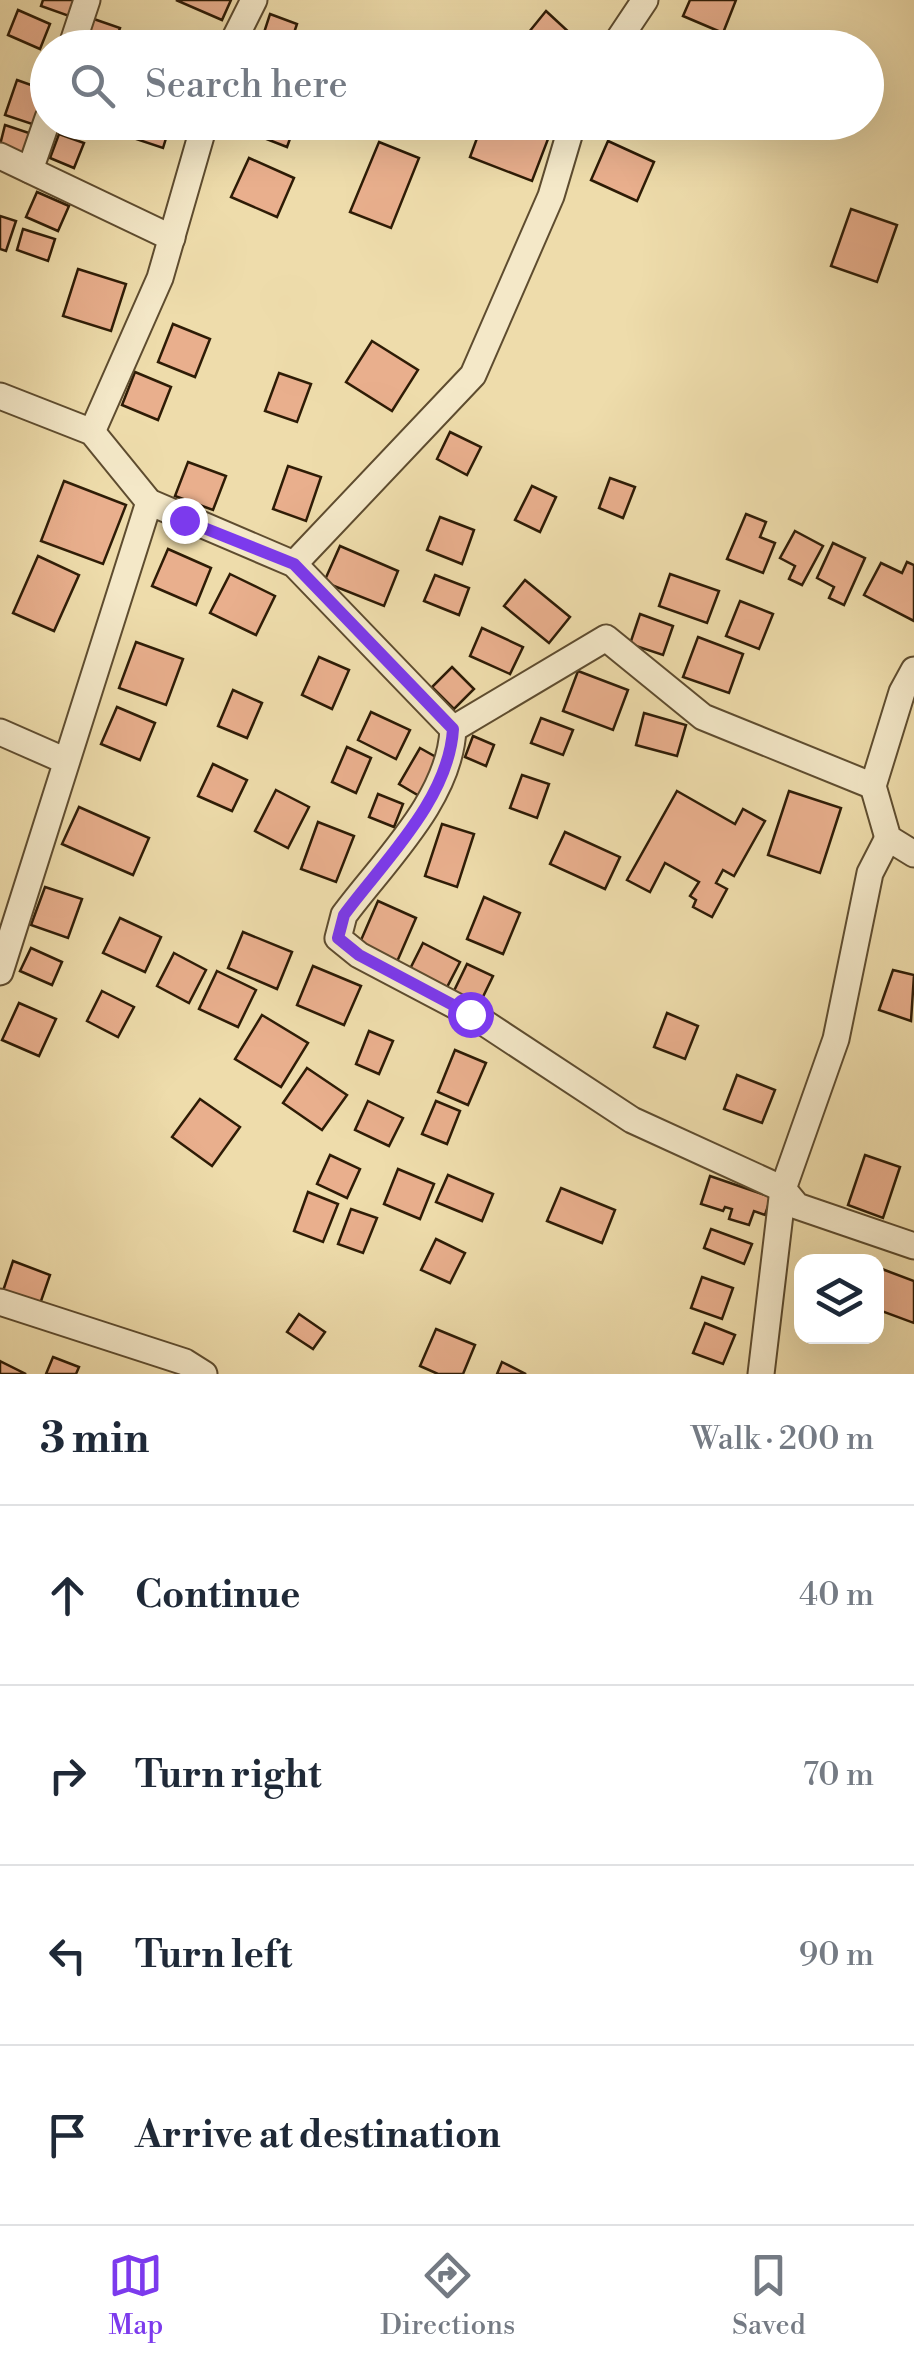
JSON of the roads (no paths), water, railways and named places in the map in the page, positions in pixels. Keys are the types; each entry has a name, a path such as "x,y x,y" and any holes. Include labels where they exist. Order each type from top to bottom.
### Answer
{"street":[{"path":"77,30 87,0"},
{"path":"239,30 254,0"},
{"path":"625,30 645,0"},
{"path":"30,170 40,140"},
{"path":"92,432 160,278 200,140"},
{"path":"294,564 473,375 551,196 568,140"},
{"path":"0,156 172,238"},
{"path":"0,396 92,432 149,502 294,564 453,729 452,749 436,789 344,915 338,938 359,955 470,1014 632,1120 783,1189 797,1206 914,1246"},
{"path":"0,972 149,502"},
{"path":"453,729 606,638 703,717 873,786"},
{"path":"914,670 902,692 873,786 888,838 914,854"},
{"path":"0,732 66,761"},
{"path":"762,1374 783,1189 836,1039 870,873 888,838"},
{"path":"0,1302 184,1362 204,1374"}]}
